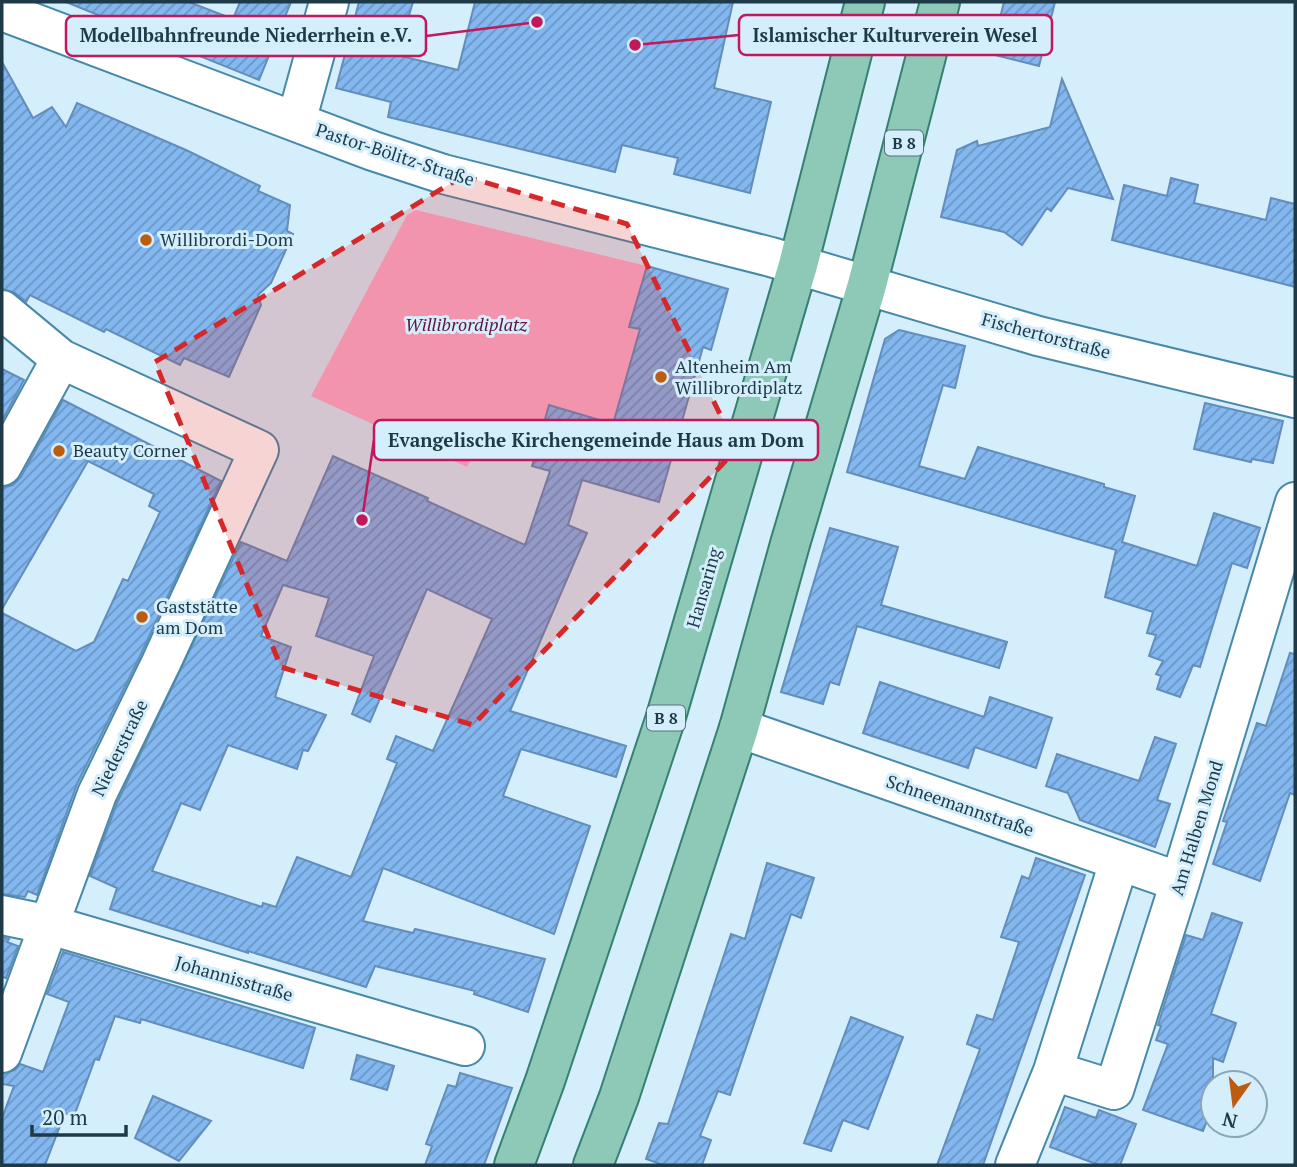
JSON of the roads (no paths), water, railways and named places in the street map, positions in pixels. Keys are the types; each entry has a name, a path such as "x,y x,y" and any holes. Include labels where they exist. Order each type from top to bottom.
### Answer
{"main road":[{"name":"Hansaring","path":"514,1165 545,1081 665,720 798,265 865,2"},
{"name":"B 8","path":"593,1165 619,1097 739,728 867,285 940,2"}],"street":[{"path":"296,122 329,2"},
{"name":"Pastor-Bölitz-Straße","path":"2,11 373,151 443,174 798,265"},
{"name":"Fischertorstraße","path":"798,265 1038,336 1295,398"},
{"path":"2,310 61,359 2,466"},
{"name":"Niederstraße","path":"2,1053 97,794 259,450 61,359"},
{"name":"Am Halben Mond","path":"1053,1071 1114,1090 1180,883 1295,502"},
{"name":"Schneemannstraße","path":"739,728 1180,883"},
{"path":"1016,1165 1053,1071 1119,862"},
{"name":"Johannisstraße","path":"2,915 50,925 465,1046"}],"place":[{"name":"Modellbahnfreunde Niederrhein e.V.","path":"537,22"},
{"name":"Islamischer Kulturverein Wesel","path":"635,45"},
{"name":"Willibrordi-Dom","path":"146,240"},
{"name":"Altenheim Am Willibrordiplatz","path":"661,377"},
{"name":"Beauty Corner","path":"59,451"},
{"name":"Evangelische Kirchengemeinde Haus am Dom","path":"362,520"},
{"name":"Gaststätte am Dom","path":"142,617"}],"park label":[{"name":"Willibrordiplatz","path":"466,325"}]}
